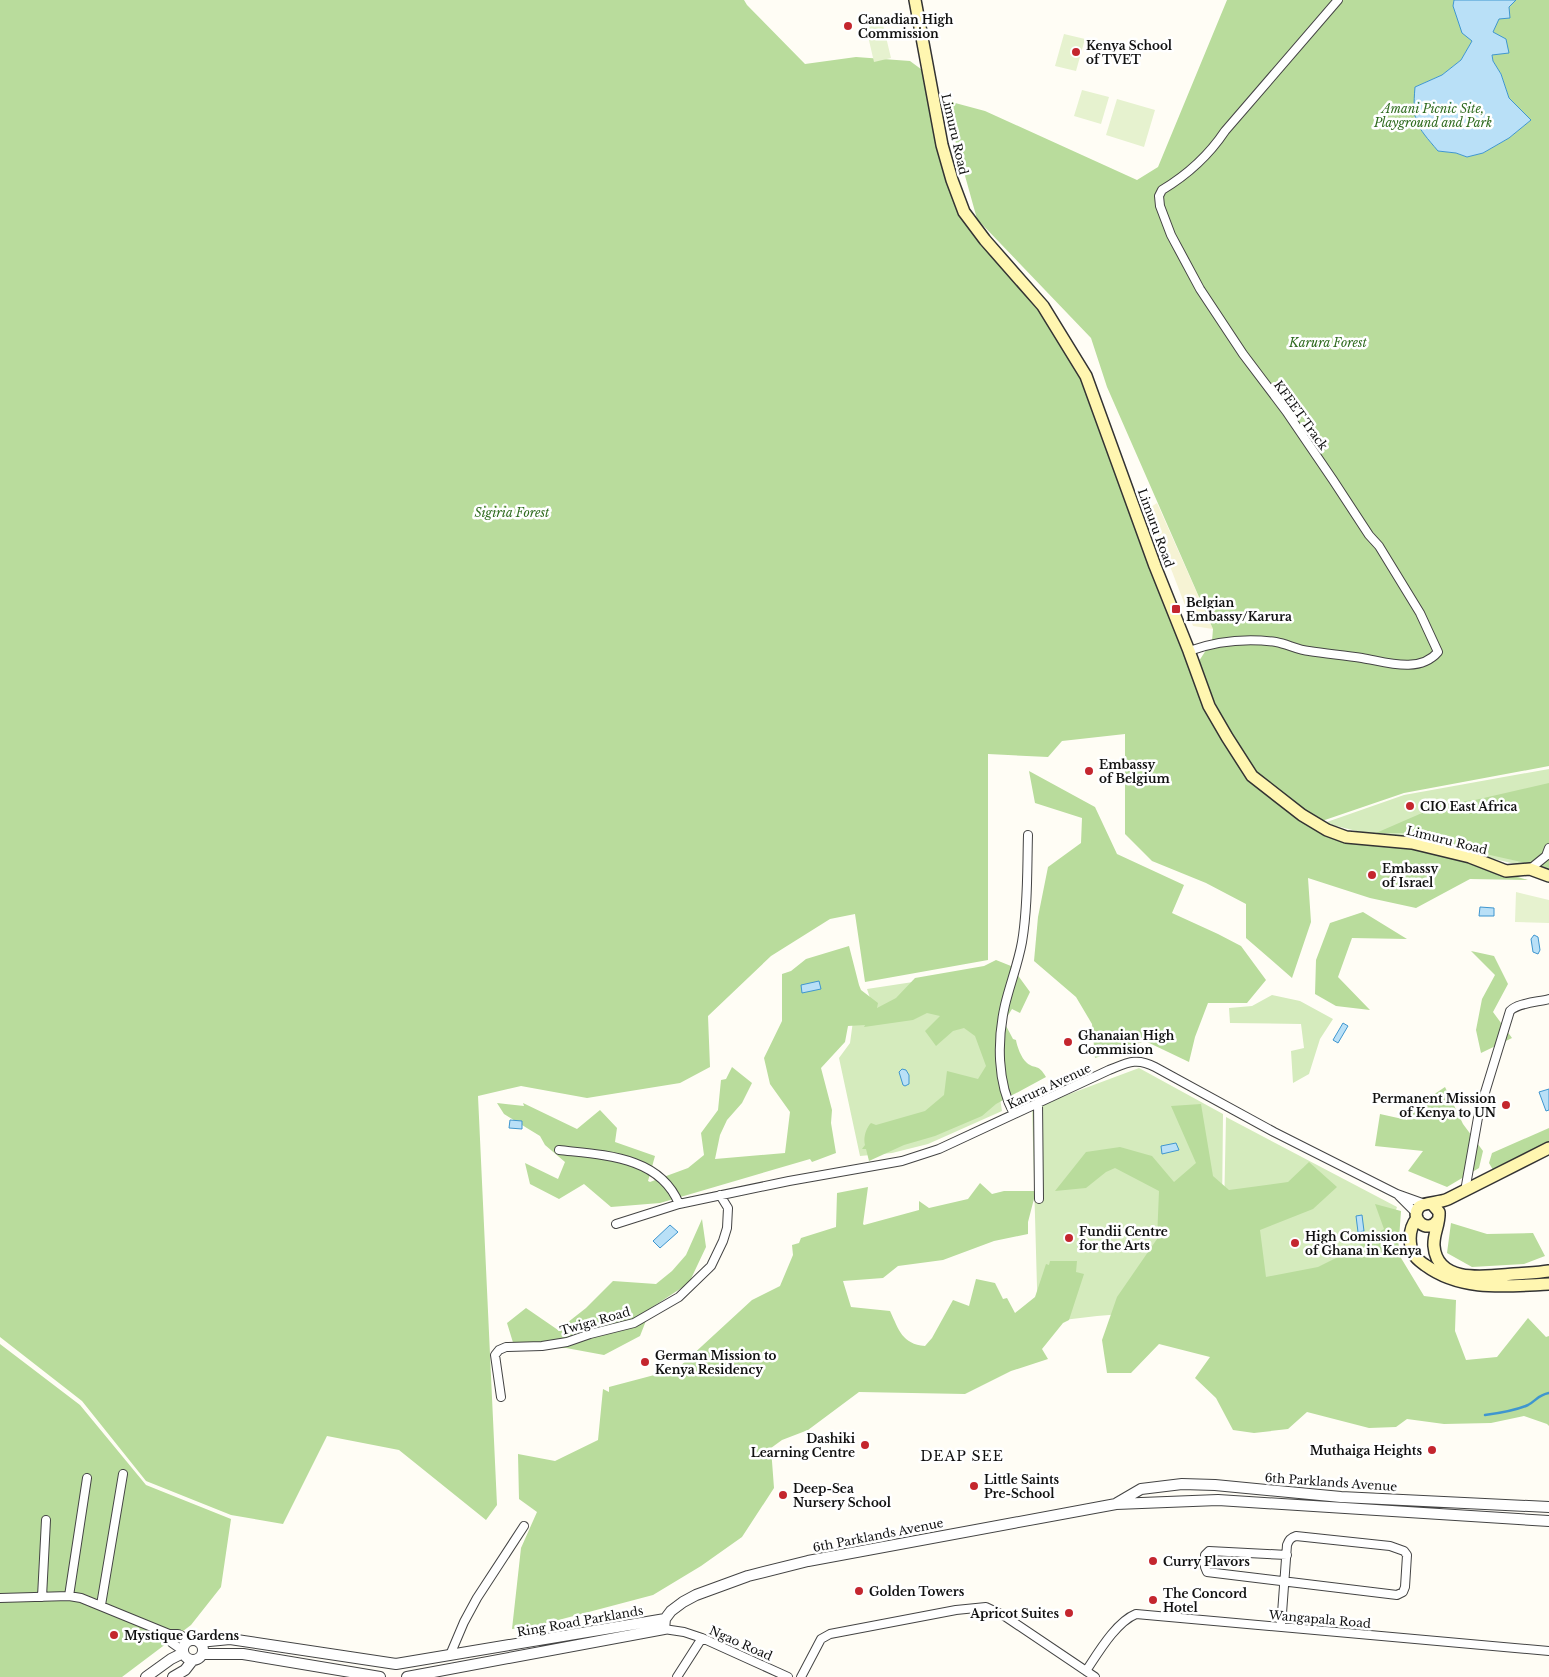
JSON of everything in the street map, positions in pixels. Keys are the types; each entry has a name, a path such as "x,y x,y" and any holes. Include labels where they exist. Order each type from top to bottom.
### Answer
{"main road":[{"name":"Limuru Road","path":"915,0 935,111 947,163 964,212 985,240 1043,306 1086,376 1159,578 1209,706 1252,776 1302,815 1327,830 1346,837 1412,843 1470,857 1506,871 1530,869 1549,876"},
{"path":"919,0 933,84 935,111"},
{"path":"1549,1148 1445,1201 1419,1208 1411,1229 1411,1250 1414,1256 1420,1262 1451,1279 1472,1285 1549,1284"},
{"path":"1417,1216 1422,1224 1433,1225 1459,1200 1549,1153"},
{"path":"1429,1204 1438,1209 1439,1218 1434,1240 1436,1256 1442,1266 1459,1275 1479,1277 1549,1271"}],"street":[{"name":"KFEET Track","path":"1189,651 1222,642 1276,642 1307,651 1363,658 1405,666 1423,662 1438,652 1420,614 1379,546 1369,535 1312,449 1243,354 1200,289 1171,235 1160,206 1159,196 1162,190 1194,166 1217,143 1225,131 1338,0"},
{"path":"1014,1114 1007,1102 1002,1069 1001,1026 1024,930 1028,835"},
{"path":"1530,869 1546,856 1549,848"},
{"path":"1465,1191 1479,1112 1510,1011 1519,1005 1549,999"},
{"name":"Karura Avenue","path":"616,1224 720,1195 902,1161 939,1149 1038,1102 1131,1062 1145,1062 1274,1132 1397,1194 1429,1204"},
{"path":"1038,1102 1039,1199"},
{"path":"559,1150 607,1156 640,1164 655,1172 683,1204"},
{"name":"Karura Avenue","path":"1397,1194 1417,1216"},
{"name":"Twiga Road","path":"501,1396 495,1355 506,1346 542,1346 567,1342 634,1323 679,1297 711,1266 717,1256 727,1228 728,1208 720,1195"},
{"path":"101,1605 123,1474"},
{"path":"69,1596 87,1478"},
{"name":"6th Parklands Avenue","path":"1116,1504 1141,1489 1182,1484 1215,1485 1334,1496 1549,1507"},
{"name":"6th Parklands Avenue","path":"665,1624 671,1611 696,1596 748,1576 808,1561 1116,1504 1218,1500 1549,1521"},
{"path":"42,1597 46,1520"},
{"path":"450,1655 477,1598 524,1526"},
{"path":"1281,1627 1285,1582 1287,1555 1289,1540 1296,1536 1390,1546 1404,1550 1407,1555 1405,1586 1403,1592 1397,1595 1285,1582 1207,1572 1205,1559 1205,1555 1210,1551 1287,1555"},
{"path":"0,1598 69,1596 101,1605 169,1634 178,1634 195,1641 203,1648 203,1654 199,1659 192,1661 186,1659 182,1652 172,1643 169,1634"},
{"path":"801,1677 821,1639 830,1634 956,1610 986,1607 1003,1615 1095,1677"},
{"name":"Wangapala Road","path":"1086,1671 1119,1626 1129,1616 1136,1614 1549,1651"},
{"name":"Ring Road Parklands","path":"195,1641 230,1639 396,1664 665,1624 684,1632"},
{"name":"Ring Road Parklands","path":"407,1677 665,1624"},
{"name":"Ngao Road","path":"684,1632 702,1638 788,1677"},
{"path":"677,1677 702,1638"},
{"path":"146,1677 182,1652 184,1644 195,1641"},
{"path":"203,1654 243,1654 328,1668 339,1674 380,1677"},
{"path":"328,1668 330,1655"},
{"path":"173,1677 188,1674 192,1661"}],"shaded area":[{"path":"1157,503 1213,629 1193,626 1148,509"}],"green space":[{"name":"Sigiria Forest","path":"0,0 744,0 805,64 856,57 910,61 933,78 967,219 1068,342 1219,719 1230,735 1197,664 1212,641 1213,629 1107,387 1091,338 977,219 944,100 985,111 1137,180 1158,167 1227,0 1454,0 1453,6 1472,41 1461,60 1442,75 1415,87 1438,151 1456,153 1467,157 1483,153 1509,138 1531,120 1509,98 1501,74 1493,61 1492,54 1509,53 1493,32 1499,18 1516,0 1549,0 1549,766 1404,793 1319,822 1304,819 1367,842 1428,850 1528,880 1470,879 1416,908 1370,898 1308,878 1311,922 1292,978 1246,938 1246,904 1206,883 1152,861 1125,834 1125,734 1062,741 1048,757 988,754 988,960 865,982 855,914 830,919 771,956 708,1016 710,1067 680,1083 587,1098 521,1086 478,1096 497,1505 486,1520 399,1450 327,1436 283,1524 231,1515 146,1481 82,1401 0,1337"},
{"path":"881,16 891,58 874,62 864,19"},
{"path":"1064,34 1085,39 1076,71 1055,66"},
{"path":"1082,90 1109,97 1101,124 1074,116"},
{"path":"1117,99 1155,110 1144,147 1106,135"},
{"path":"1549,769 1549,872 1413,840 1373,835 1324,823 1404,795"},
{"path":"1029,771 1095,807 1117,854 1184,885 1172,913 1241,946 1266,980 1247,1003 1208,1003 1195,1037 1189,1062 1145,1041 1095,1058 1092,1024 1076,997 1034,961 1038,917 1048,867 1081,843 1082,818 1035,803"},
{"path":"1549,783 1549,868 1463,849 1411,833 1376,833 1445,803 1475,800"},
{"path":"1516,892 1549,900 1549,923 1515,922"},
{"path":"1363,912 1407,939 1352,938 1338,977 1370,1010 1336,1006 1315,994 1316,960 1330,923"},
{"path":"849,946 861,990 878,1003 877,1008 896,998 915,978 984,966 996,960 1011,966 1030,992 1020,1013 1012,1009 1004,1022 1013,1039 1016,1040 1025,1061 1039,1068 1046,1077 996,1104 982,1116 935,1136 904,1145 869,1161 866,1149 862,1149 865,1145 866,1130 871,1123 876,1125 925,1111 944,1095 947,1071 978,1079 986,1066 975,1036 964,1028 953,1031 936,1046 925,1031 940,1016 927,1013 913,1020 864,1027 865,1025 848,1026 845,1042 821,1068 832,1110 831,1123 836,1153 812,1162 810,1159 660,1203 611,1207 584,1184 559,1199 530,1184 525,1163 558,1179 565,1162 545,1145 540,1136 504,1114 497,1103 524,1106 523,1103 577,1129 600,1110 617,1128 615,1142 655,1156 648,1181 650,1182 688,1168 704,1155 701,1133 718,1110 721,1080 726,1079 732,1067 752,1083 742,1103 727,1120 720,1135 715,1159 785,1153 790,1112 770,1084 764,1058 782,1021 782,974 791,971 806,959"},
{"path":"1471,951 1494,956 1508,984 1493,1012 1512,1038 1481,1053 1476,1030 1482,999 1495,975"},
{"path":"1005,968 993,1053 1002,1111 928,1144 892,1153 860,1156 839,1058 850,1043 853,1021 871,1001 867,989"},
{"path":"1272,995 1300,1001 1333,1019 1320,1039 1309,1074 1293,1083 1291,1051 1304,1048 1301,1024 1230,1023 1229,1008 1252,1006"},
{"path":"1139,1068 1223,1114 1221,1306 1097,1316 1038,1323 1032,1108"},
{"path":"1445,1087 1463,1124 1483,1151 1479,1168 1447,1187 1408,1171 1423,1151 1375,1146 1380,1114 1407,1120 1412,1109"},
{"path":"1201,1104 1213,1176 1229,1190 1288,1182 1309,1162 1337,1187 1313,1209 1260,1230 1266,1277 1318,1267 1352,1250 1384,1229 1375,1204 1401,1211 1398,1253 1424,1296 1456,1300 1455,1331 1466,1360 1497,1357 1528,1318 1546,1337 1549,1336 1549,1426 1524,1416 1491,1423 1444,1424 1407,1419 1396,1427 1369,1428 1307,1412 1288,1429 1254,1433 1233,1430 1216,1398 1195,1378 1210,1357 1159,1344 1131,1373 1107,1373 1102,1340 1117,1297 1157,1239 1159,1191 1115,1168 1106,1172 1086,1188 1055,1191 1086,1152 1120,1147 1152,1156 1174,1182 1196,1163 1171,1106"},
{"path":"1226,1117 1397,1207 1362,1311 1222,1305"},
{"path":"1549,1128 1549,1142 1493,1170 1489,1163 1492,1153"},
{"path":"980,1183 992,1194 1004,1191 1036,1191 1028,1222 1028,1234 994,1241 943,1260 898,1266 883,1278 843,1281 851,1307 890,1311 899,1330 906,1339 917,1345 925,1346 932,1338 953,1300 969,1306 976,1279 995,1283 1003,1299 1007,1298 1015,1313 1035,1297 1046,1264 1049,1265 1050,1261 1077,1261 1076,1272 1084,1274 1069,1320 1063,1323 1042,1349 1048,1359 1011,1371 965,1394 859,1392 808,1430 782,1440 771,1448 774,1488 742,1537 701,1566 653,1595 532,1627 512,1629 521,1548 537,1512 519,1499 518,1454 555,1461 598,1440 603,1389 609,1392 609,1387 677,1369 752,1300 780,1286 793,1255 792,1245 799,1243 801,1238 836,1227 837,1193 868,1187 864,1225 919,1210 919,1201 929,1208 968,1199"},
{"path":"702,1219 706,1247 689,1283 651,1308 640,1336 604,1355 566,1348 515,1349 507,1323 526,1308 558,1330 586,1308 613,1281 656,1284 672,1271 686,1255"},
{"path":"1451,1223 1487,1234 1533,1233 1545,1256 1524,1264 1472,1267 1447,1253"},
{"path":"0,1344 80,1405 146,1485 231,1519 221,1587 191,1625 122,1677 0,1677"}],"water":[{"path":"1454,0 1516,0 1509,7 1510,18 1499,19 1493,32 1506,39 1509,53 1492,55 1509,98 1531,120 1509,138 1483,153 1467,157 1456,153 1438,151 1420,129 1414,108 1415,87 1442,75 1461,60 1472,41 1462,33 1453,6"},
{"path":"1480,907 1494,908 1494,916 1479,916"},
{"path":"1534,935 1538,937 1540,950 1538,954 1533,952 1531,939"},
{"path":"819,981 821,989 802,993 801,985"},
{"path":"1343,1023 1348,1026 1338,1043 1333,1040"},
{"path":"902,1069 906,1070 909,1075 909,1084 905,1086 899,1072"},
{"path":"1549,1089 1549,1110 1546,1111 1539,1092"},
{"path":"510,1120 522,1121 522,1129 509,1128"},
{"path":"1176,1143 1179,1150 1162,1154 1161,1146"},
{"path":"1362,1215 1364,1231 1358,1232 1356,1216"},
{"path":"670,1225 678,1232 660,1248 653,1241"}],"waterway":[{"path":"1485,1415 1507,1412 1523,1407 1542,1395 1549,1393"}],"place":[{"name":"Canadian High Commission","path":"848,26"},
{"name":"Kenya School of TVET","path":"1076,52"},
{"name":"Belgian Embassy/Karura","path":"1176,609"},
{"name":"Embassy of Belgium","path":"1089,771"},
{"name":"CIO East Africa","path":"1410,806"},
{"name":"Embassy of Israel","path":"1372,875"},
{"name":"Ghanaian High Commision","path":"1068,1042"},
{"name":"Permanent Mission of Kenya to UN","path":"1506,1105"},
{"name":"Fundii Centre for the Arts","path":"1069,1238"},
{"name":"High Comission of Ghana in Kenya","path":"1295,1243"},
{"name":"German Mission to Kenya Residency","path":"645,1362"},
{"name":"Dashiki Learning Centre","path":"865,1445"},
{"name":"Muthaiga Heights","path":"1432,1450"},
{"name":"Little Saints Pre-School","path":"974,1486"},
{"name":"Deep-Sea Nursery School","path":"783,1495"},
{"name":"Curry Flavors","path":"1153,1561"},
{"name":"Golden Towers","path":"859,1591"},
{"name":"The Concord Hotel","path":"1153,1600"},
{"name":"Apricot Suites","path":"1069,1613"},
{"name":"Mystique Gardens","path":"114,1635"}],"district":[{"name":"DEAP SEE","path":"962,1456"}],"park label":[{"name":"Amani Picnic Site, Playground and Park","path":"1433,115"},
{"name":"Karura Forest","path":"1328,342"}]}
